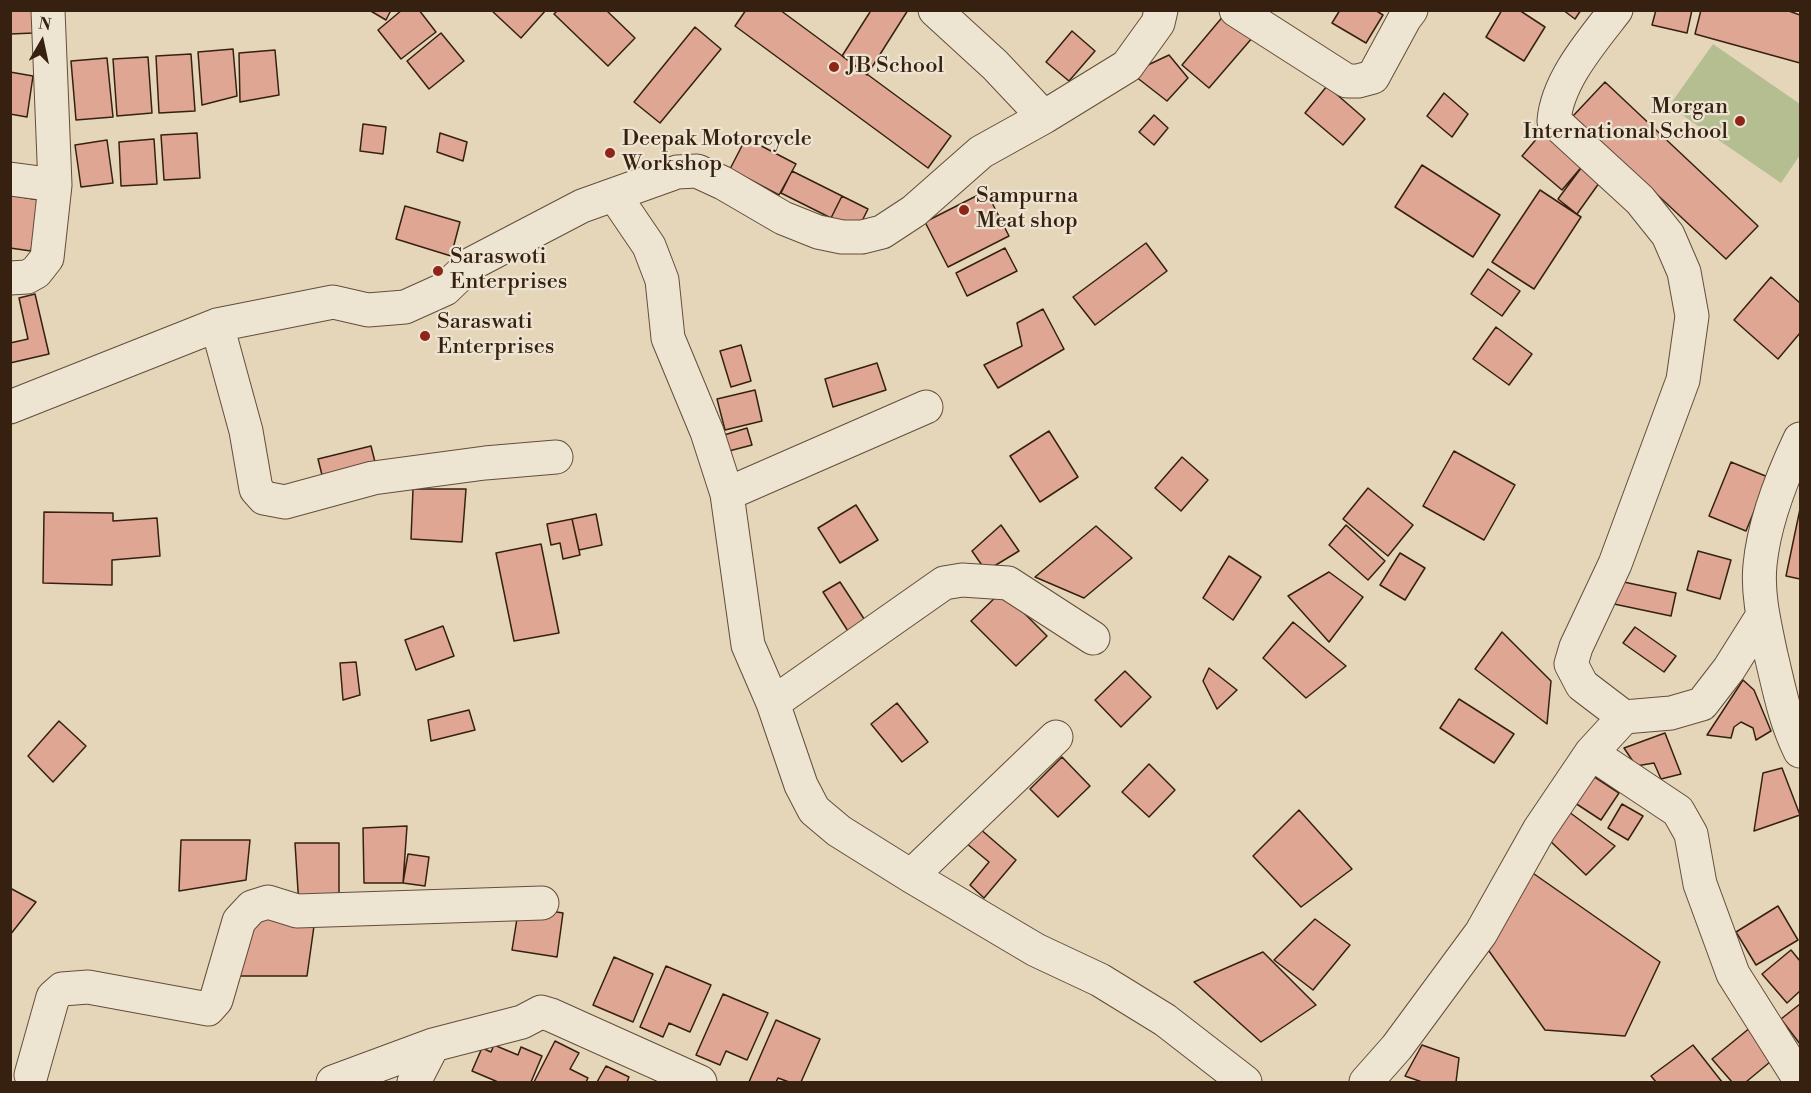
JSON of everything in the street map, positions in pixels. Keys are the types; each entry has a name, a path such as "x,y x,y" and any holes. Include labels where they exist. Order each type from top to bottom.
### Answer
{"street":[{"path":"10,278 27,277 36,272 47,258 55,185 48,10"},
{"path":"935,10 995,64 1044,117"},
{"path":"10,407 217,325 333,302 368,310 405,307 445,289 471,264 582,206 677,172 697,171 723,183 783,218 818,232 842,237 862,237 882,232 914,211 981,152 1044,117 1127,66 1158,23 1161,10"},
{"path":"1236,10 1347,81 1373,77 1411,10"},
{"path":"1616,10 1568,77 1555,106 1554,121 1640,200 1668,235 1684,272 1692,316 1683,380 1615,564 1576,647 1571,664 1582,685 1624,717 1671,713 1702,704 1729,669 1763,615"},
{"path":"10,179 55,185"},
{"path":"615,196 649,246 662,280 668,338 706,432 727,494 747,645 773,703 801,785 814,810 839,831 911,876 1036,950 1100,980 1165,1020 1245,1083"},
{"path":"217,325 246,432 256,489 264,498 285,502 373,478 485,463 556,457"},
{"path":"727,494 926,407"},
{"path":"1800,439 1785,470 1768,524 1760,565 1763,615 1783,708 1800,751"},
{"path":"773,703 944,583 962,580 1008,583 1093,638"},
{"path":"1366,1083 1397,1047 1481,933 1539,830 1592,753 1624,717"},
{"path":"911,876 1056,737"},
{"path":"1592,753 1678,811 1691,834 1700,884 1733,974 1800,1080"},
{"path":"29,1075 53,998 62,989 88,987 208,1009 216,1000 239,921 252,907 268,902 297,910 542,903"},
{"path":"333,1083 433,1045 522,1022 541,1012 700,1083"},
{"path":"414,1083 433,1045"}],"green space":[{"path":"1713,44 1800,104 1800,155 1781,183 1669,106"}],"building":[{"path":"10,10 33,10 34,33 10,34"},
{"path":"369,10 391,10 386,20"},
{"path":"402,10 419,10 436,32 401,59 378,30"},
{"path":"491,10 546,10 521,38"},
{"path":"558,10 606,10 635,38 608,66 554,14"},
{"path":"746,10 780,10 951,136 928,168 735,26"},
{"path":"868,10 908,10 867,75 842,56 870,12"},
{"path":"1340,10 1375,10 1383,15 1366,43 1332,23"},
{"path":"1502,10 1519,10 1545,27 1524,61 1486,37"},
{"path":"1563,10 1581,10 1575,19"},
{"path":"1656,10 1692,10 1687,33 1652,25"},
{"path":"1701,10 1786,10 1800,15 1800,63 1695,34"},
{"path":"1225,14 1253,37 1209,88 1182,65"},
{"path":"695,27 721,49 660,123 634,102"},
{"path":"1072,31 1095,51 1069,81 1046,62"},
{"path":"441,33 464,61 429,89 407,61"},
{"path":"233,49 237,96 202,105 198,52"},
{"path":"275,50 279,95 240,102 239,53"},
{"path":"191,54 195,111 159,113 156,56"},
{"path":"1169,55 1188,78 1167,101 1131,73"},
{"path":"148,57 152,113 117,116 113,59"},
{"path":"107,58 113,117 76,120 71,61"},
{"path":"10,72 33,76 27,117 10,114"},
{"path":"1605,82 1758,226 1726,259 1573,116"},
{"path":"1327,86 1365,119 1343,145 1305,113"},
{"path":"1444,93 1468,114 1452,137 1427,116"},
{"path":"1154,115 1168,128 1154,145 1139,132"},
{"path":"363,124 386,127 383,154 360,151"},
{"path":"1544,130 1584,164 1562,190 1522,156"},
{"path":"197,133 200,178 164,180 161,135"},
{"path":"440,133 467,142 463,161 437,152"},
{"path":"746,138 796,164 779,195 730,169"},
{"path":"154,139 157,184 121,186 119,142"},
{"path":"107,140 113,183 81,187 75,145"},
{"path":"1584,164 1602,179 1577,214 1558,199"},
{"path":"1422,165 1500,215 1473,257 1395,207"},
{"path":"792,171 842,196 831,218 781,193"},
{"path":"1540,190 1581,217 1534,289 1492,262"},
{"path":"986,191 1009,236 948,267 925,222"},
{"path":"10,195 39,200 31,251 10,248"},
{"path":"842,196 868,209 859,227 831,218"},
{"path":"405,206 460,222 451,256 396,239"},
{"path":"1146,243 1167,271 1095,325 1073,297"},
{"path":"1005,248 1017,271 967,296 956,273"},
{"path":"1488,269 1520,291 1502,316 1471,294"},
{"path":"1771,277 1800,303 1800,333 1778,359 1734,320"},
{"path":"35,294 49,354 10,363 10,343 28,339 19,298"},
{"path":"1043,309 1064,349 998,388 984,365 1022,346 1017,323"},
{"path":"1496,327 1532,354 1509,385 1473,359"},
{"path":"741,345 751,381 731,387 720,351"},
{"path":"877,363 886,390 833,407 825,379"},
{"path":"755,390 762,421 725,430 717,399"},
{"path":"747,428 752,445 729,451 724,435"},
{"path":"1049,431 1078,477 1040,502 1010,456"},
{"path":"371,446 376,466 323,479 318,459"},
{"path":"1454,451 1515,485 1484,540 1423,506"},
{"path":"1182,457 1208,480 1181,511 1155,488"},
{"path":"1731,462 1768,477 1746,531 1709,516"},
{"path":"1368,488 1413,525 1388,556 1343,519"},
{"path":"413,489 466,489 462,542 411,539"},
{"path":"856,505 878,540 840,563 818,528"},
{"path":"1800,509 1800,579 1786,576"},
{"path":"44,512 113,513 113,521 157,518 160,556 112,560 112,585 43,583"},
{"path":"596,514 602,545 579,550 572,519"},
{"path":"572,519 580,555 563,559 560,543 551,545 547,524"},
{"path":"1001,525 1019,551 986,571 972,551"},
{"path":"1346,525 1385,561 1368,580 1329,545"},
{"path":"1096,526 1132,558 1084,598 1035,577"},
{"path":"541,544 559,633 514,641 496,553"},
{"path":"1698,551 1731,560 1720,599 1687,590"},
{"path":"1400,553 1425,568 1405,600 1380,585"},
{"path":"1229,556 1261,577 1233,620 1203,598"},
{"path":"1329,572 1363,597 1329,642 1288,596"},
{"path":"1619,581 1676,593 1671,616 1614,604"},
{"path":"840,582 870,628 853,639 823,592"},
{"path":"1002,591 1047,636 1016,666 971,621"},
{"path":"1293,622 1346,666 1306,698 1263,658"},
{"path":"443,626 454,656 416,670 405,640"},
{"path":"1635,627 1676,656 1664,672 1623,643"},
{"path":"1502,632 1551,681 1547,724 1475,669"},
{"path":"356,662 360,695 343,700 340,663"},
{"path":"1209,668 1237,690 1217,709 1203,681"},
{"path":"1125,671 1151,697 1121,727 1095,700"},
{"path":"1743,680 1754,690 1771,731 1756,740 1753,728 1741,722 1734,727 1731,738 1707,735"},
{"path":"1459,699 1514,734 1494,763 1440,728"},
{"path":"897,703 928,742 902,762 871,724"},
{"path":"469,710 475,730 431,741 428,720"},
{"path":"59,721 86,746 53,782 28,756"},
{"path":"1665,733 1681,774 1661,779 1654,763 1636,766 1624,748"},
{"path":"1062,757 1090,786 1058,817 1030,789"},
{"path":"1149,764 1175,790 1149,817 1122,792"},
{"path":"1782,768 1800,815 1754,831 1763,773"},
{"path":"1587,772 1619,793 1601,820 1569,799"},
{"path":"1622,804 1643,816 1628,840 1608,828"},
{"path":"1565,809 1615,846 1586,875 1548,839"},
{"path":"1299,810 1352,869 1301,907 1253,856"},
{"path":"407,826 403,883 364,883 363,828"},
{"path":"979,828 1016,860 984,898 970,885 989,862 966,843"},
{"path":"181,840 250,840 246,880 179,891"},
{"path":"295,843 339,843 339,905 299,907"},
{"path":"408,854 429,857 425,886 403,883"},
{"path":"1527,869 1660,962 1625,1036 1545,1030 1484,944"},
{"path":"10,888 36,902 10,935"},
{"path":"519,906 563,913 557,957 512,950"},
{"path":"1778,906 1798,940 1756,965 1736,932"},
{"path":"244,917 315,919 307,976 239,976"},
{"path":"1315,919 1350,945 1313,990 1274,960"},
{"path":"1791,950 1800,961 1800,991 1787,1003 1762,974"},
{"path":"1263,952 1316,1005 1261,1042 1194,982"},
{"path":"614,957 653,974 633,1022 593,1005"},
{"path":"666,966 711,985 690,1032 669,1023 663,1037 640,1027"},
{"path":"723,994 768,1013 747,1060 726,1051 720,1065 696,1055"},
{"path":"1800,1004 1800,1044 1781,1019"},
{"path":"776,1020 820,1039 801,1082 789,1082 778,1078 776,1082 749,1082"},
{"path":"1751,1027 1776,1057 1746,1082 1732,1082 1712,1059"},
{"path":"555,1041 579,1053 570,1069 588,1078 586,1082 534,1082"},
{"path":"494,1045 518,1055 521,1047 542,1056 531,1082 498,1082 472,1071 482,1048 491,1052"},
{"path":"1422,1045 1459,1058 1456,1082 1422,1082 1405,1076"},
{"path":"1693,1045 1722,1082 1656,1082 1651,1076"},
{"path":"606,1066 629,1077 627,1082 597,1082"}],"place":[{"name":"JB School","path":"834,67"},
{"name":"Morgan International School","path":"1740,121"},
{"name":"Deepak Motorcycle Workshop","path":"610,153"},
{"name":"Sampurna Meat shop","path":"964,210"},
{"name":"Saraswoti Enterprises","path":"438,271"},
{"name":"Saraswati Enterprises","path":"425,336"}]}
